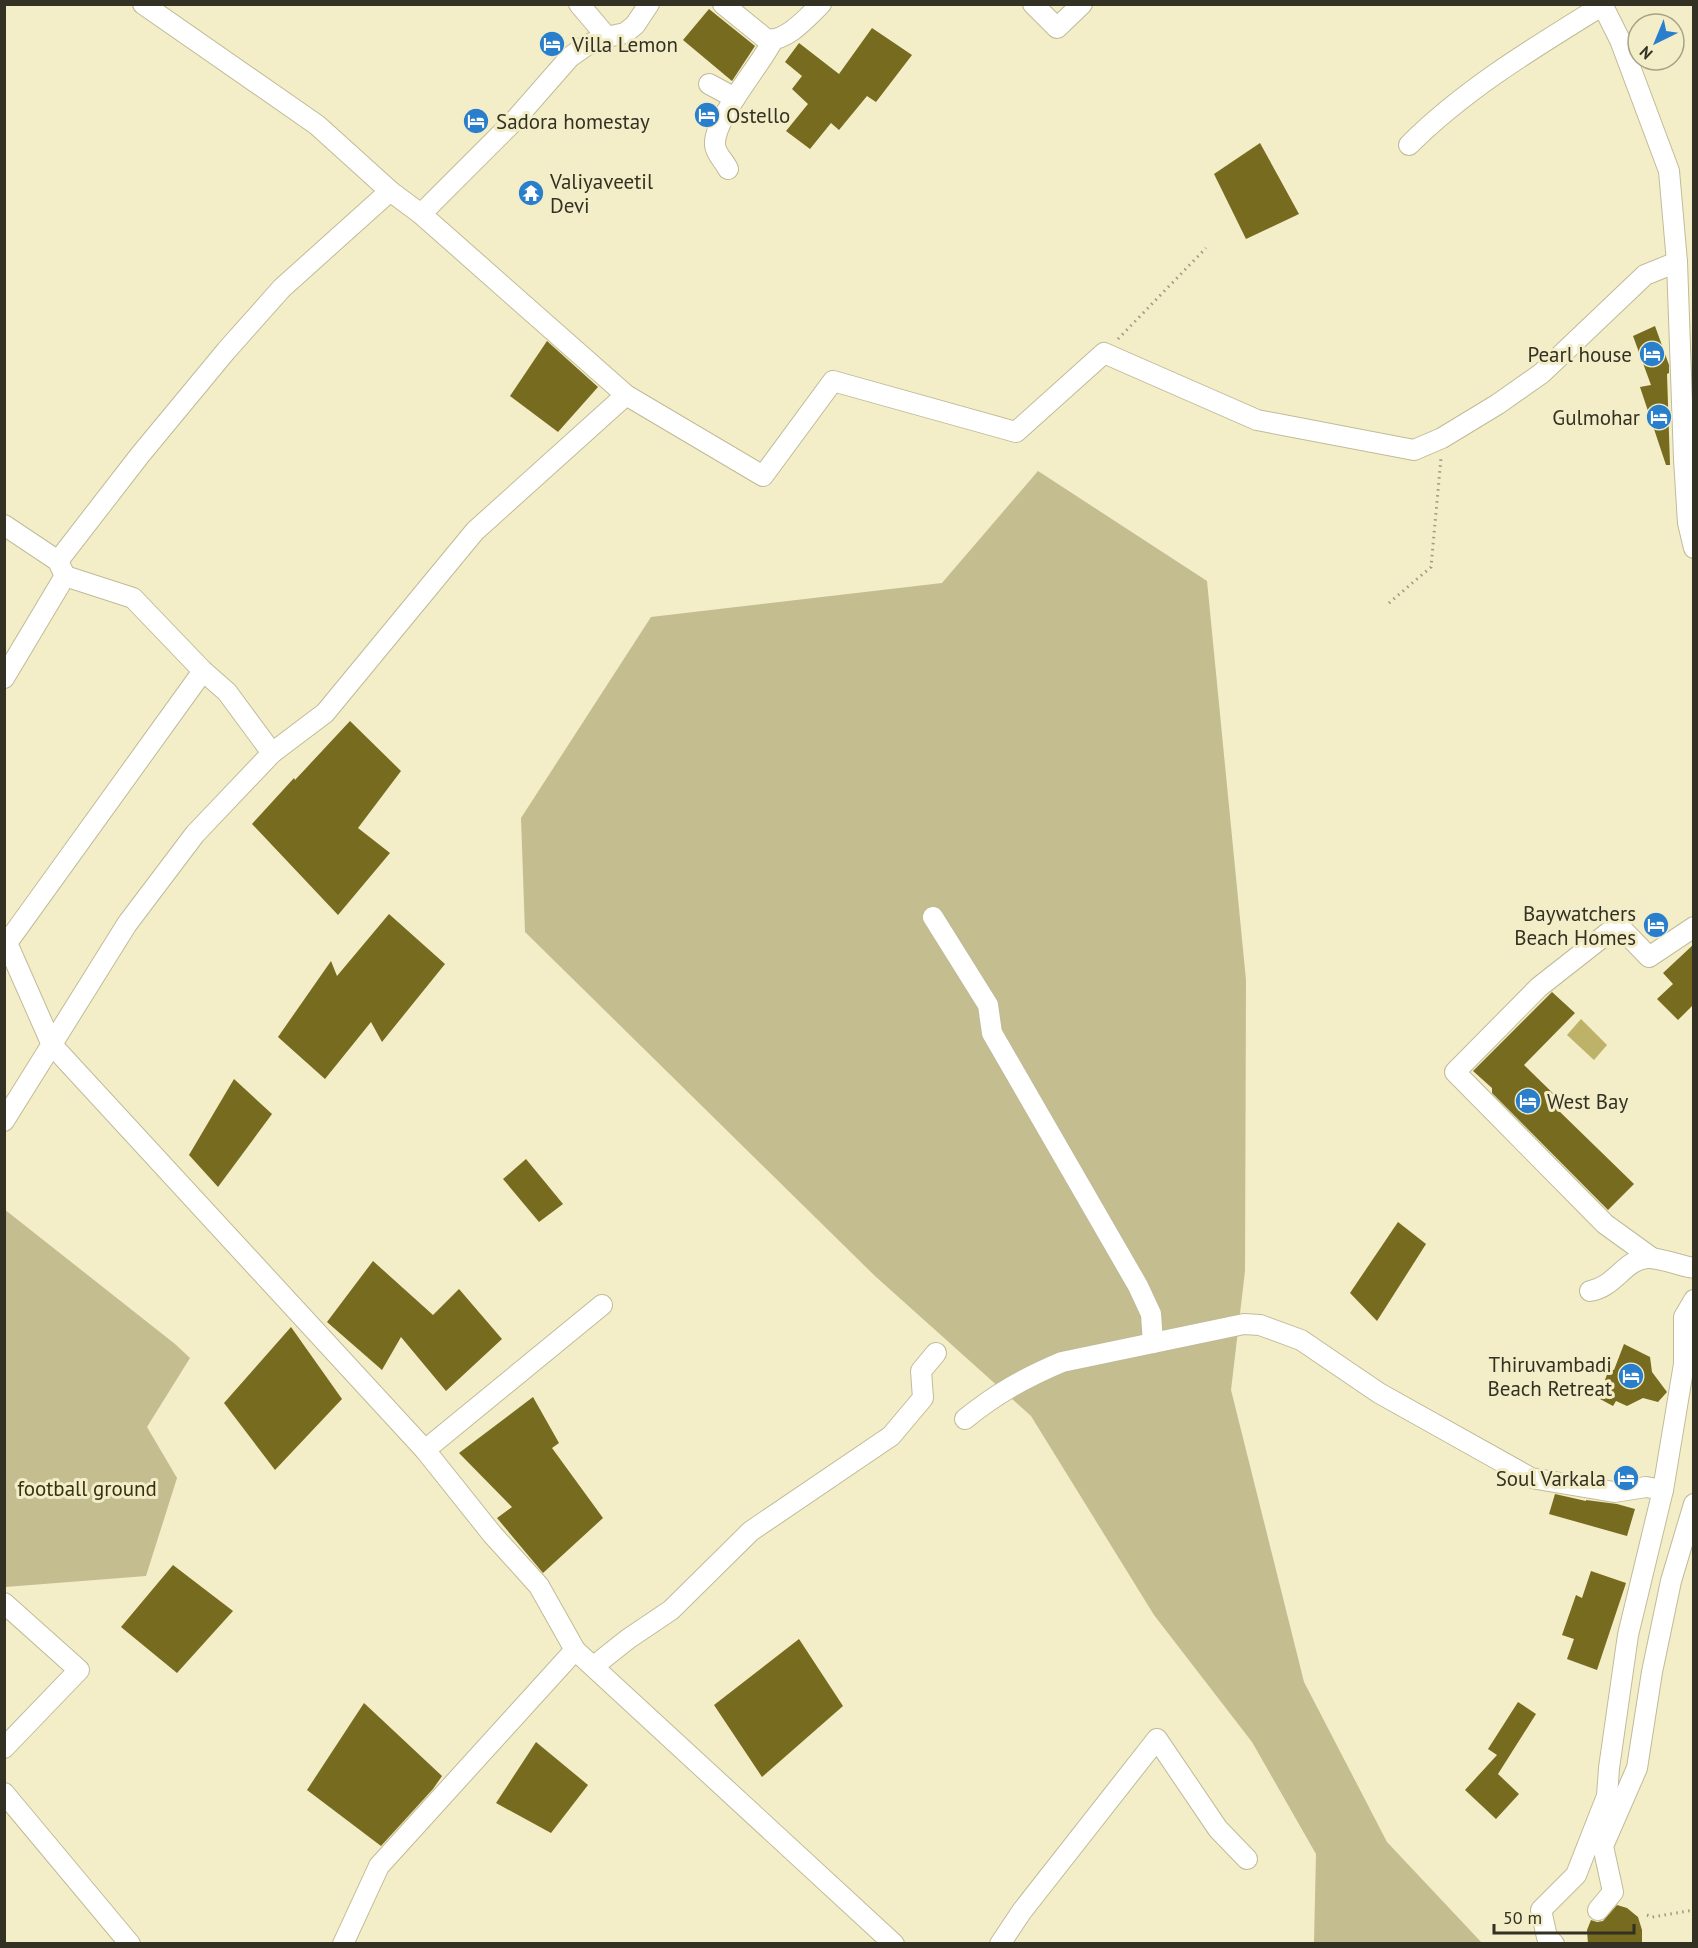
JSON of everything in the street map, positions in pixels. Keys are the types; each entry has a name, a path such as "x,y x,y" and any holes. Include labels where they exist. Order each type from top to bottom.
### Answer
{"street":[{"path":"143,4 317,125 626,395 763,476 832,381 1016,432 1104,353 1257,420 1414,450 1442,438 1498,404 1542,373 1645,275 1677,262"},
{"path":"579,4 607,37"},
{"path":"421,214 514,121 570,57 587,45 624,33 635,25 649,4"},
{"path":"723,4 766,39 773,40 784,37 821,4"},
{"path":"1033,4 1057,28 1082,4"},
{"path":"1409,145 1457,102 1602,5 1620,40 1669,171 1677,262 1688,523 1694,548"},
{"path":"728,169 718,155 715,139 728,109 768,52 773,40"},
{"path":"709,84 735,98"},
{"path":"4,678 62,569 140,455 282,288 390,191"},
{"path":"4,1121 134,915 195,834 272,753 325,713 475,531 626,395"},
{"path":"4,525 62,569 133,598 203,671 227,692 272,753"},
{"path":"203,671 7,943 52,1046 425,1450 492,1534 538,1586 575,1650 894,1944"},
{"path":"933,917 988,1005 992,1033 1138,1286 1151,1314 1153,1343"},
{"path":"1652,1258 1605,1224 1455,1072 1539,987 1618,925 1649,957 1694,927"},
{"path":"1590,1291 1607,1285 1644,1258 1694,1268"},
{"path":"1554,1944 1547,1937 1540,1910 1576,1875 1607,1796 1628,1635 1663,1490 1684,1364 1684,1317 1694,1300"},
{"path":"425,1450 602,1305"},
{"path":"965,1419 994,1396 1033,1374 1062,1362 1244,1324 1260,1325 1301,1340 1379,1393 1530,1478 1614,1492 1646,1487 1663,1490"},
{"path":"594,1666 628,1638 671,1610 752,1531 891,1436 923,1398 921,1371 936,1353"},
{"path":"1598,1910 1613,1892 1604,1846 1637,1768 1652,1672 1671,1581 1694,1504"},
{"path":"4,1604 79,1670 4,1748"},
{"path":"343,1944 379,1866 575,1650"},
{"path":"1000,1944 1022,1911 1157,1739 1218,1829 1247,1858"},
{"path":"4,1793 130,1944"}],"path":[{"path":"1104,353 1206,248"},
{"path":"1389,603 1431,567 1442,438"},
{"path":"1647,1915 1652,1917 1694,1910"}],"green space":[{"path":"1038,471 1207,581 1246,980 1245,1271 1231,1390 1304,1682 1387,1842 1482,1943 1314,1943 1316,1854 1252,1742 1154,1615 1031,1416 875,1276 525,932 521,818 651,617 942,583"},
{"name":"football ground","path":"4,1209 190,1358 147,1427 177,1478 146,1576 5,1587"}],"shaded area":[{"path":"1581,1019 1607,1045 1594,1060 1567,1035"}],"building":[{"path":"709,9 755,46 732,81 683,40"},
{"path":"872,28 912,55 876,102 867,96 839,130 831,123 810,149 786,131 808,104 792,89 802,76 785,62 799,43 839,74"},
{"path":"1260,143 1299,214 1246,239 1214,174"},
{"path":"1655,326 1669,365 1667,374 1670,465 1666,465 1640,387 1651,385 1633,336"},
{"path":"547,341 598,387 558,432 510,396"},
{"path":"350,721 401,771 358,828 390,853 338,915 252,824"},
{"path":"389,914 445,964 382,1042 371,1022 325,1079 278,1037 331,961 337,976"},
{"path":"1694,944 1694,1004 1678,1020 1657,999 1673,984 1663,973"},
{"name":"West Bay","path":"1552,992 1575,1013 1524,1065 1564,1104 1558,1110 1634,1184 1608,1210 1473,1071"},
{"path":"234,1079 272,1114 218,1187 189,1155"},
{"path":"526,1159 563,1204 539,1222 503,1179"},
{"path":"1398,1222 1426,1244 1377,1321 1350,1293"},
{"path":"373,1261 433,1315 459,1289 502,1339 446,1391 401,1337 382,1370 327,1322"},
{"path":"291,1327 342,1399 275,1470 224,1403"},
{"name":"Thiruvambadi Beach Retreat","path":"1624,1344 1650,1357 1652,1372 1667,1392 1658,1402 1643,1398 1627,1406 1616,1401 1613,1406 1600,1399 1607,1383 1605,1380 1609,1369 1614,1370"},
{"path":"533,1397 559,1443 552,1448 603,1518 543,1573 497,1518 512,1507 459,1453"},
{"path":"1555,1494 1635,1509 1627,1536 1549,1514"},
{"path":"173,1565 233,1611 177,1673 121,1627"},
{"path":"1591,1571 1626,1583 1597,1670 1567,1659 1574,1639 1562,1635 1576,1595 1582,1598"},
{"path":"799,1639 843,1706 762,1777 714,1705"},
{"path":"1518,1702 1536,1714 1498,1774 1519,1794 1496,1819 1465,1790 1497,1755 1488,1749"},
{"path":"364,1703 442,1776 381,1846 307,1790"},
{"path":"536,1742 588,1785 551,1833 496,1803"},
{"path":"1617,1905 1627,1908 1638,1917 1642,1930 1642,1944 1588,1944 1587,1930 1591,1920 1603,1921"}],"place":[{"name":"Villa Lemon","path":"552,44"},
{"name":"Ostello","path":"707,115"},
{"name":"Sadora homestay","path":"476,121"},
{"name":"Valiyaveetil Devi","path":"531,193"},
{"name":"Pearl house","path":"1652,354"},
{"name":"Gulmohar","path":"1659,417"},
{"name":"Baywatchers Beach Homes","path":"1656,925"},
{"name":"West Bay","path":"1528,1101"},
{"name":"Thiruvambadi Beach Retreat","path":"1631,1376"},
{"name":"Soul Varkala","path":"1626,1478"}]}
